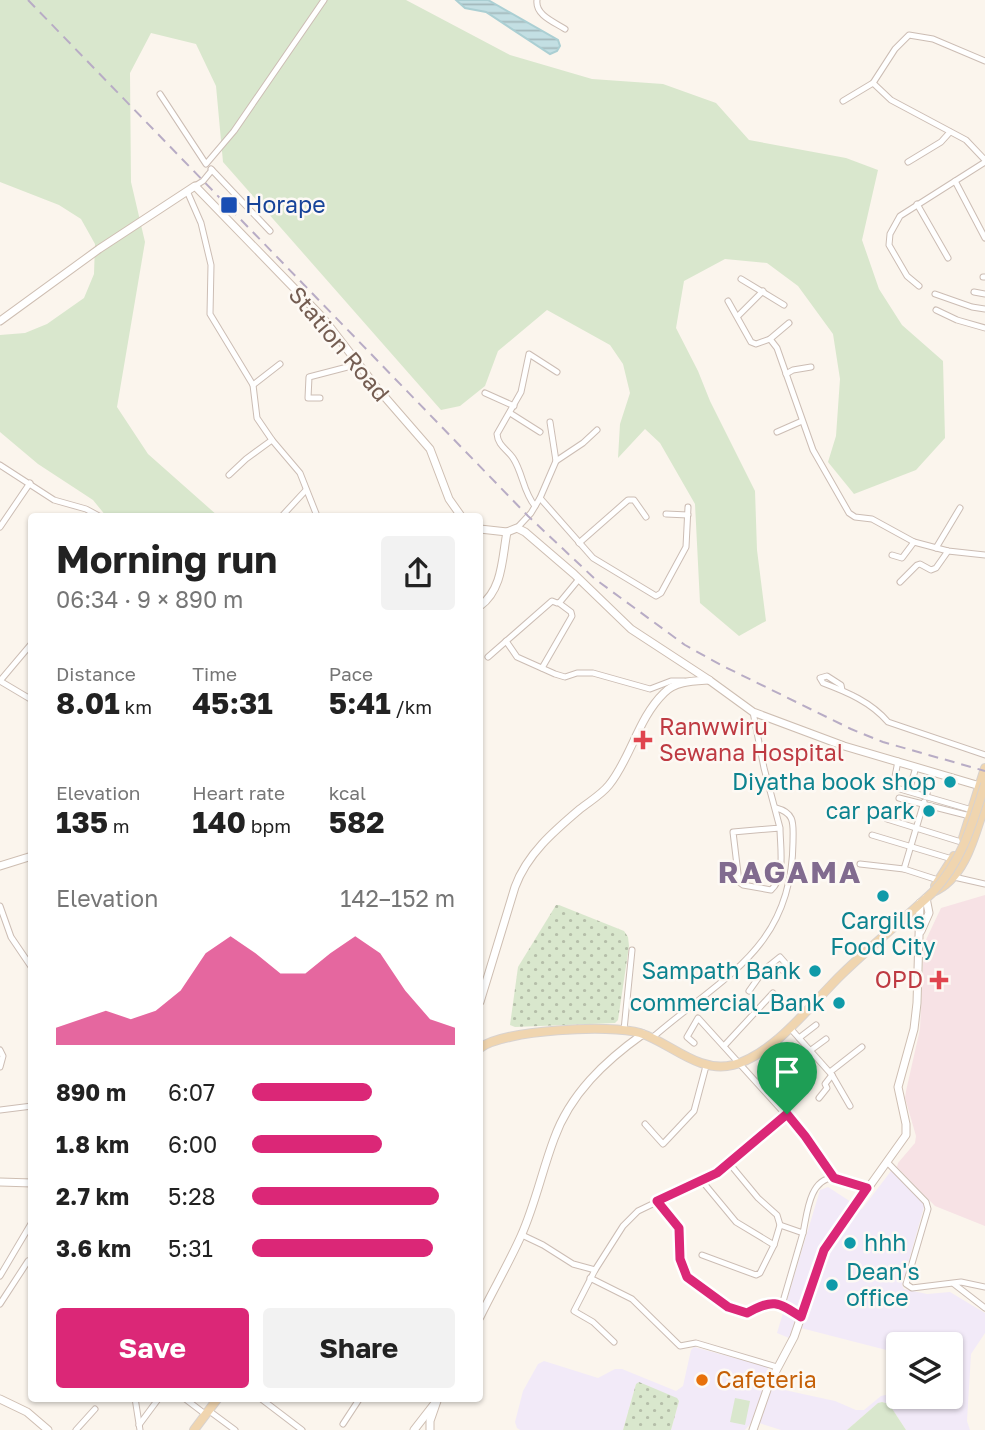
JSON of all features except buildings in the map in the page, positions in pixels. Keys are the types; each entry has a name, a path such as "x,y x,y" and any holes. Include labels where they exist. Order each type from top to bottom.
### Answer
{"main road":[{"path":"483,1046 490,1041 520,1034 624,1030 643,1034 706,1066 722,1067 752,1056 790,1028 949,874 963,850 983,786 985,768"},
{"path":"926,898 961,842 975,800 983,786"},
{"path":"926,898 944,888 954,877 967,854 985,804 975,800"},
{"path":"194,1430 215,1402"}],"street":[{"path":"206,164 234,131 324,0"},
{"path":"537,0 536,7 539,12 565,29"},
{"path":"843,101 873,83 895,49 909,35 933,39 985,61"},
{"path":"873,83 891,100 966,141 985,161 900,216 890,234 889,244 907,276 919,286"},
{"path":"160,94 206,164 270,231"},
{"path":"908,162 942,142 950,132"},
{"path":"0,320 99,249 203,181 212,170"},
{"path":"955,181 985,238"},
{"name":"Station Road","path":"195,186 323,318 392,406 430,449 449,499 459,513"},
{"path":"187,191 201,223 211,265 210,314 253,384 257,418 300,473 316,513"},
{"path":"916,204 948,258"},
{"path":"741,279 785,305"},
{"path":"738,316 763,291"},
{"path":"974,292 985,294"},
{"path":"936,294 985,309"},
{"path":"728,301 751,342 756,344 770,339 789,323"},
{"path":"936,310 957,320 985,328"},
{"path":"770,339 777,348 813,450 849,513 855,517 872,519 914,542 948,551 985,555"},
{"path":"535,506 527,497 512,457 498,441 497,435 521,392 529,354 557,372"},
{"path":"253,384 266,377 280,364"},
{"path":"320,398 309,398 309,377 359,364"},
{"path":"786,374 811,367"},
{"path":"485,393 514,406"},
{"path":"510,414 540,432"},
{"path":"777,432 802,421"},
{"path":"483,529 507,532 517,528 540,498 556,461 550,422"},
{"path":"556,461 597,430"},
{"path":"229,475 272,440"},
{"path":"0,465 54,500 93,513"},
{"path":"0,527 30,483"},
{"path":"285,513 306,490"},
{"path":"540,498 593,558 656,597 661,593 686,547 688,507"},
{"path":"579,542 628,500 634,500 646,517"},
{"path":"936,548 960,508"},
{"path":"666,514 688,515"},
{"path":"517,528 579,579 631,629 753,712 828,741 983,786"},
{"path":"483,604 497,586 507,532"},
{"path":"892,555 902,558 914,542"},
{"path":"900,582 917,565 931,570 936,568 948,551"},
{"path":"559,603 579,579"},
{"path":"488,657 552,601 572,612 572,616 542,668"},
{"path":"506,641 517,657 565,677 577,673 593,673 650,689 671,681 709,680"},
{"path":"28,648 0,681 28,698"},
{"path":"483,992 520,874 538,848 610,784 644,720 664,692 687,682"},
{"path":"842,690 877,709 888,722 985,755"},
{"path":"753,712 780,828 781,866 777,886 771,890 743,885 739,882 733,832 780,828"},
{"path":"898,761 892,786 971,813"},
{"path":"909,792 916,767"},
{"path":"904,869 933,772"},
{"path":"899,798 925,799"},
{"path":"652,1038 740,968 773,926 788,889 793,864 791,817 786,811 776,808"},
{"path":"887,819 961,842"},
{"path":"872,835 952,859"},
{"path":"0,866 28,857"},
{"path":"860,864 904,869 938,880"},
{"path":"954,877 985,884"},
{"path":"753,1430 777,1367 794,1337 824,1250 906,1135 898,1087 914,1029 919,934 929,913 926,898"},
{"path":"0,906 11,937 28,962"},
{"path":"624,1030 632,950"},
{"path":"749,992 764,970 780,957 787,965 782,970"},
{"path":"724,1046 773,993"},
{"path":"694,1043 687,1037 698,1018 787,1114 834,1178 867,1188"},
{"path":"799,1038 816,1025"},
{"path":"790,1028 831,1074 850,1106"},
{"path":"483,1311 522,1235 555,1136 567,1112 594,1074 612,1056 643,1034"},
{"path":"811,1050 826,1039"},
{"path":"819,1098 827,1088 825,1084 831,1074 862,1047"},
{"path":"0,1050 3,1056 0,1067"},
{"path":"645,1124 663,1144 694,1111 706,1066"},
{"path":"0,1110 28,1106"},
{"path":"614,1342 593,1322 574,1311 590,1278 623,1226 638,1211 702,1181 729,1163 787,1114"},
{"path":"887,1162 926,1202 928,1209 906,1284 912,1288 961,1282 985,1287"},
{"path":"702,1255 756,1275 760,1273 774,1245 780,1225 776,1215 729,1163"},
{"path":"782,1304 816,1186 834,1178"},
{"path":"702,1181 736,1222 774,1245"},
{"path":"0,1182 28,1183"},
{"path":"657,1201 679,1228 680,1259 687,1277 728,1307 747,1313 770,1302 782,1304 801,1317"},
{"path":"780,1225 803,1233"},
{"path":"0,1276 28,1229"},
{"path":"522,1235 573,1264 595,1270"},
{"path":"0,1304 28,1261"},
{"path":"590,1278 632,1299 680,1346 696,1343 777,1367"},
{"path":"954,1284 985,1308"},
{"path":"0,1399 27,1412 48,1430"},
{"path":"136,1402 140,1427"},
{"path":"140,1427 156,1402"},
{"path":"190,1402 235,1430"},
{"path":"265,1402 302,1430"},
{"path":"343,1424 357,1402"},
{"path":"414,1430 436,1402"},
{"path":"430,1430 437,1402"},
{"path":"76,1430 95,1409"}],"shaded area":[{"path":"985,895 985,1226 935,1206 897,1167 915,1143 916,1136 905,1098 920,1029 924,944 941,908"},
{"path":"891,1171 895,1171 923,1202 924,1207 902,1285 904,1289 927,1294 950,1292 985,1313 985,1333 971,1354 967,1421 970,1430 906,1430 892,1409 963,1409 963,1332 886,1332 886,1350 797,1327 789,1338 777,1333 820,1190 828,1187 862,1209"},
{"path":"694,1347 768,1367 766,1386 835,1401 856,1410 864,1410 886,1395 886,1403 878,1403 847,1430 781,1430 753,1421 745,1430 671,1430 679,1401 636,1384 623,1430 520,1430 515,1422 523,1391 538,1364 544,1361 598,1378 615,1369 622,1369 676,1391 683,1386"}],"green space":[{"path":"0,0 406,0 510,55 592,79 663,84 716,103 749,140 846,158 878,170 862,240 879,289 902,325 943,361 945,438 916,470 854,494 828,462 836,436 840,379 833,334 798,286 767,263 725,259 684,281 676,328 755,491 757,550 766,621 739,636 700,603 695,504 660,443 645,429 618,458 620,424 630,393 623,364 610,345 547,310 498,351 485,386 460,406 441,410 223,162 216,86 196,44 151,33 130,73 131,182 145,242 117,407 148,454 215,513 104,513 93,500 38,464 0,432 0,335 25,333 47,324 84,298 94,274 95,244 81,219 59,205 0,182"},
{"path":"556,905 624,931 628,937 618,1020 615,1023 510,1025 518,967"},
{"path":"639,1382 679,1401 671,1430 623,1430 636,1384"},
{"path":"735,1398 750,1401 745,1425 730,1422"},
{"path":"878,1403 886,1403 886,1409 892,1409 906,1430 847,1430"}],"water":[{"path":"456,0 488,0 558,40 560,46 550,54 486,12 465,8"}],"railway":[{"path":"28,0 528,516 595,579 685,645 721,665 883,742 985,771"}],"place":[{"name":"Horape","path":"229,205"},
{"name":"Ranwwiru Sewana Hospital","path":"643,740"},
{"name":"Diyatha book shop","path":"950,782"},
{"name":"car park","path":"929,811"},
{"name":"Cargills Food City","path":"883,896"},
{"name":"Sampath Bank","path":"815,971"},
{"name":"OPD","path":"939,980"},
{"name":"commercial_Bank","path":"839,1003"},
{"name":"hhh","path":"850,1243"},
{"name":"Dean's office","path":"832,1285"},
{"name":"Cafeteria","path":"702,1380"}],"district":[{"name":"RAGAMA","path":"790,873"}],"route":[{"path":"787,1114 834,1178 867,1188 824,1250 801,1317 782,1304 770,1302 747,1313 728,1307 687,1277 680,1259 679,1228 657,1201 717,1173 787,1114"}]}
